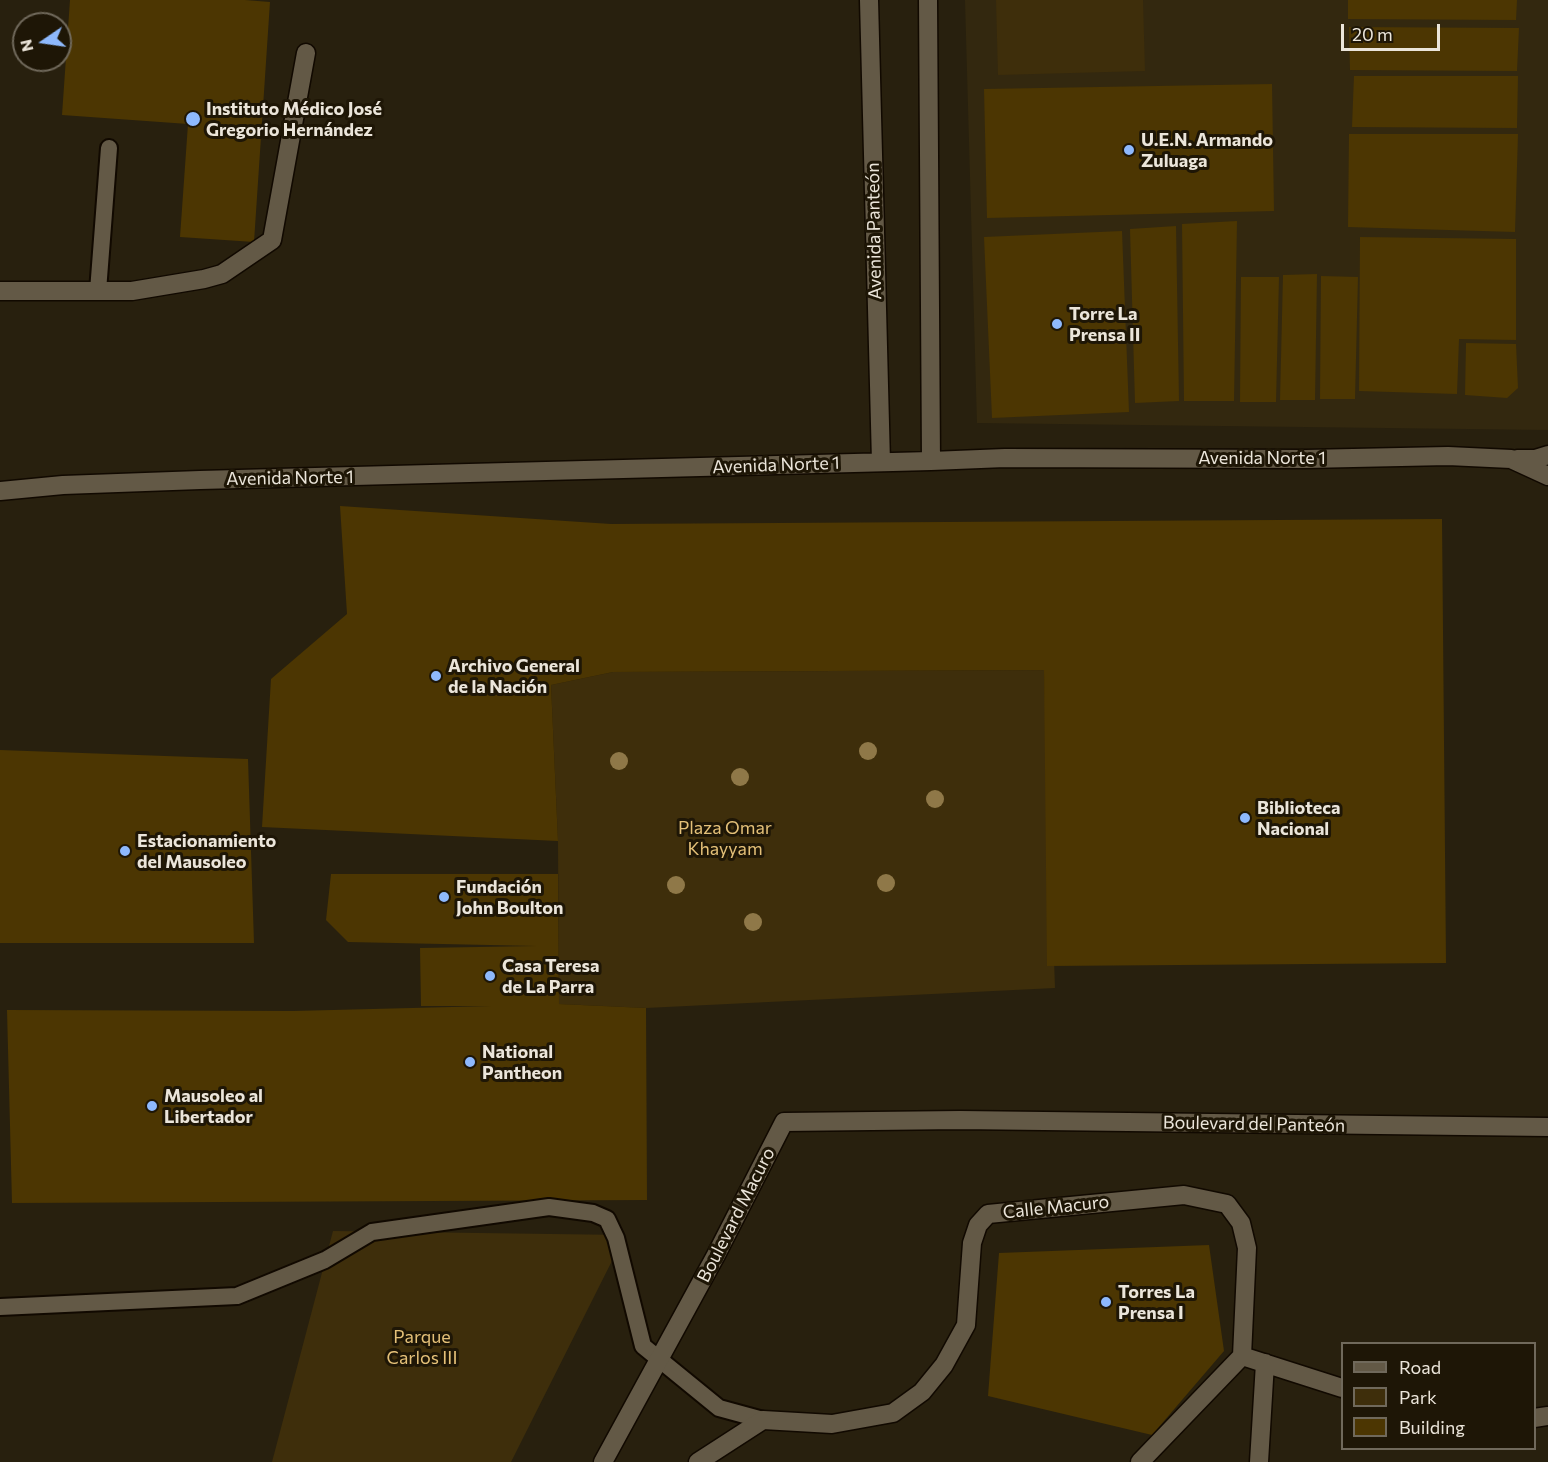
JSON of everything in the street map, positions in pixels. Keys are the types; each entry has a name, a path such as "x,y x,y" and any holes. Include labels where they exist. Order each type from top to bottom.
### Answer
{"street":[{"name":"Avenida Panteón","path":"868,0 881,462"},
{"path":"928,0 931,461"},
{"path":"0,291 132,291 222,274 273,240 306,53"},
{"path":"1511,459 1535,459 1548,455"},
{"name":"Avenida Norte 1","path":"0,491 63,485 189,480 1005,458 1306,459 1448,456 1511,459 1548,476"},
{"name":"Boulevard del Panteón","path":"960,1120 1548,1127"},
{"name":"Boulevard Macuro","path":"603,1462 716,1255 784,1122 960,1120"},
{"name":"Calle Macuro","path":"763,1420 832,1424 893,1413 922,1392 944,1365 966,1325 972,1243 978,1225 988,1214 1184,1195 1227,1203 1241,1223 1247,1248 1242,1356"},
{"path":"1140,1462 1242,1356 1341,1388"},
{"path":"1259,1462 1264,1363"},
{"path":"698,1462 763,1420"}],"lane":[{"path":"98,291 109,148"},
{"path":"0,1307 237,1296 325,1260 372,1232 549,1207 593,1213 607,1219 616,1238 643,1346 719,1408 763,1420"}],"shaded area":[{"path":"965,0 1548,0 1548,430 977,423"}],"green space":[{"path":"996,0 1143,0 1145,71 998,75"},
{"name":"Plaza Omar Khayyam","path":"1044,670 1055,988 646,1008 559,1004 558,841 551,685 613,672"},
{"name":"Parque Carlos III","path":"333,1231 625,1235 511,1462 272,1462"}],"building":[{"name":"Instituto Médico José Gregorio Hernández","path":"70,0 270,2 254,242 180,237 188,124 62,115 65,72 72,72 72,12 69,12"},
{"path":"1348,0 1517,0 1516,20 1348,19"},
{"path":"1349,27 1519,28 1517,71 1350,70"},
{"path":"1354,76 1518,76 1517,128 1352,127"},
{"name":"U.E.N. Armando Zuluaga","path":"1272,84 1274,211 987,218 984,89"},
{"path":"1349,134 1518,134 1515,232 1348,227"},
{"path":"1237,221 1234,401 1184,401 1182,224"},
{"path":"1176,226 1179,401 1135,403 1130,229"},
{"name":"Torre La Prensa II","path":"1122,231 1129,412 992,418 984,237"},
{"path":"1360,237 1516,239 1516,340 1459,339 1457,394 1359,391"},
{"path":"1317,274 1315,400 1280,400 1283,275"},
{"path":"1321,276 1358,277 1355,399 1320,399"},
{"path":"1241,277 1279,277 1276,402 1240,402"},
{"path":"1466,343 1516,344 1518,388 1507,398 1465,395"},
{"name":"Biblioteca Nacional","path":"340,506 611,524 1442,519 1446,963 1047,966 1044,670 613,672 551,685 558,841 262,827 271,679 347,614"},
{"name":"Estacionamiento del Mausoleo","path":"0,750 248,759 254,943 0,943"},
{"path":"331,874 558,874 559,1004 646,1008 647,1200 12,1203 7,1010 293,1011 491,1006 421,1006 420,948 536,946 348,942 326,920"},
{"name":"Torres La Prensa I","path":"1209,1245 1224,1351 1152,1435 988,1396 999,1253"}],"place":[{"name":"Instituto Médico José Gregorio Hernández","path":"193,119"},
{"name":"U.E.N. Armando Zuluaga","path":"1129,150"},
{"name":"Torre La Prensa II","path":"1057,324"},
{"name":"Archivo General de la Nación","path":"436,676"},
{"name":"Biblioteca Nacional","path":"1245,818"},
{"name":"Estacionamiento del Mausoleo","path":"125,851"},
{"name":"Fundación John Boulton","path":"444,897"},
{"name":"Casa Teresa de La Parra","path":"490,976"},
{"name":"National Pantheon","path":"470,1062"},
{"name":"Mausoleo al Libertador","path":"152,1106"},
{"name":"Torres La Prensa I","path":"1106,1302"}]}
